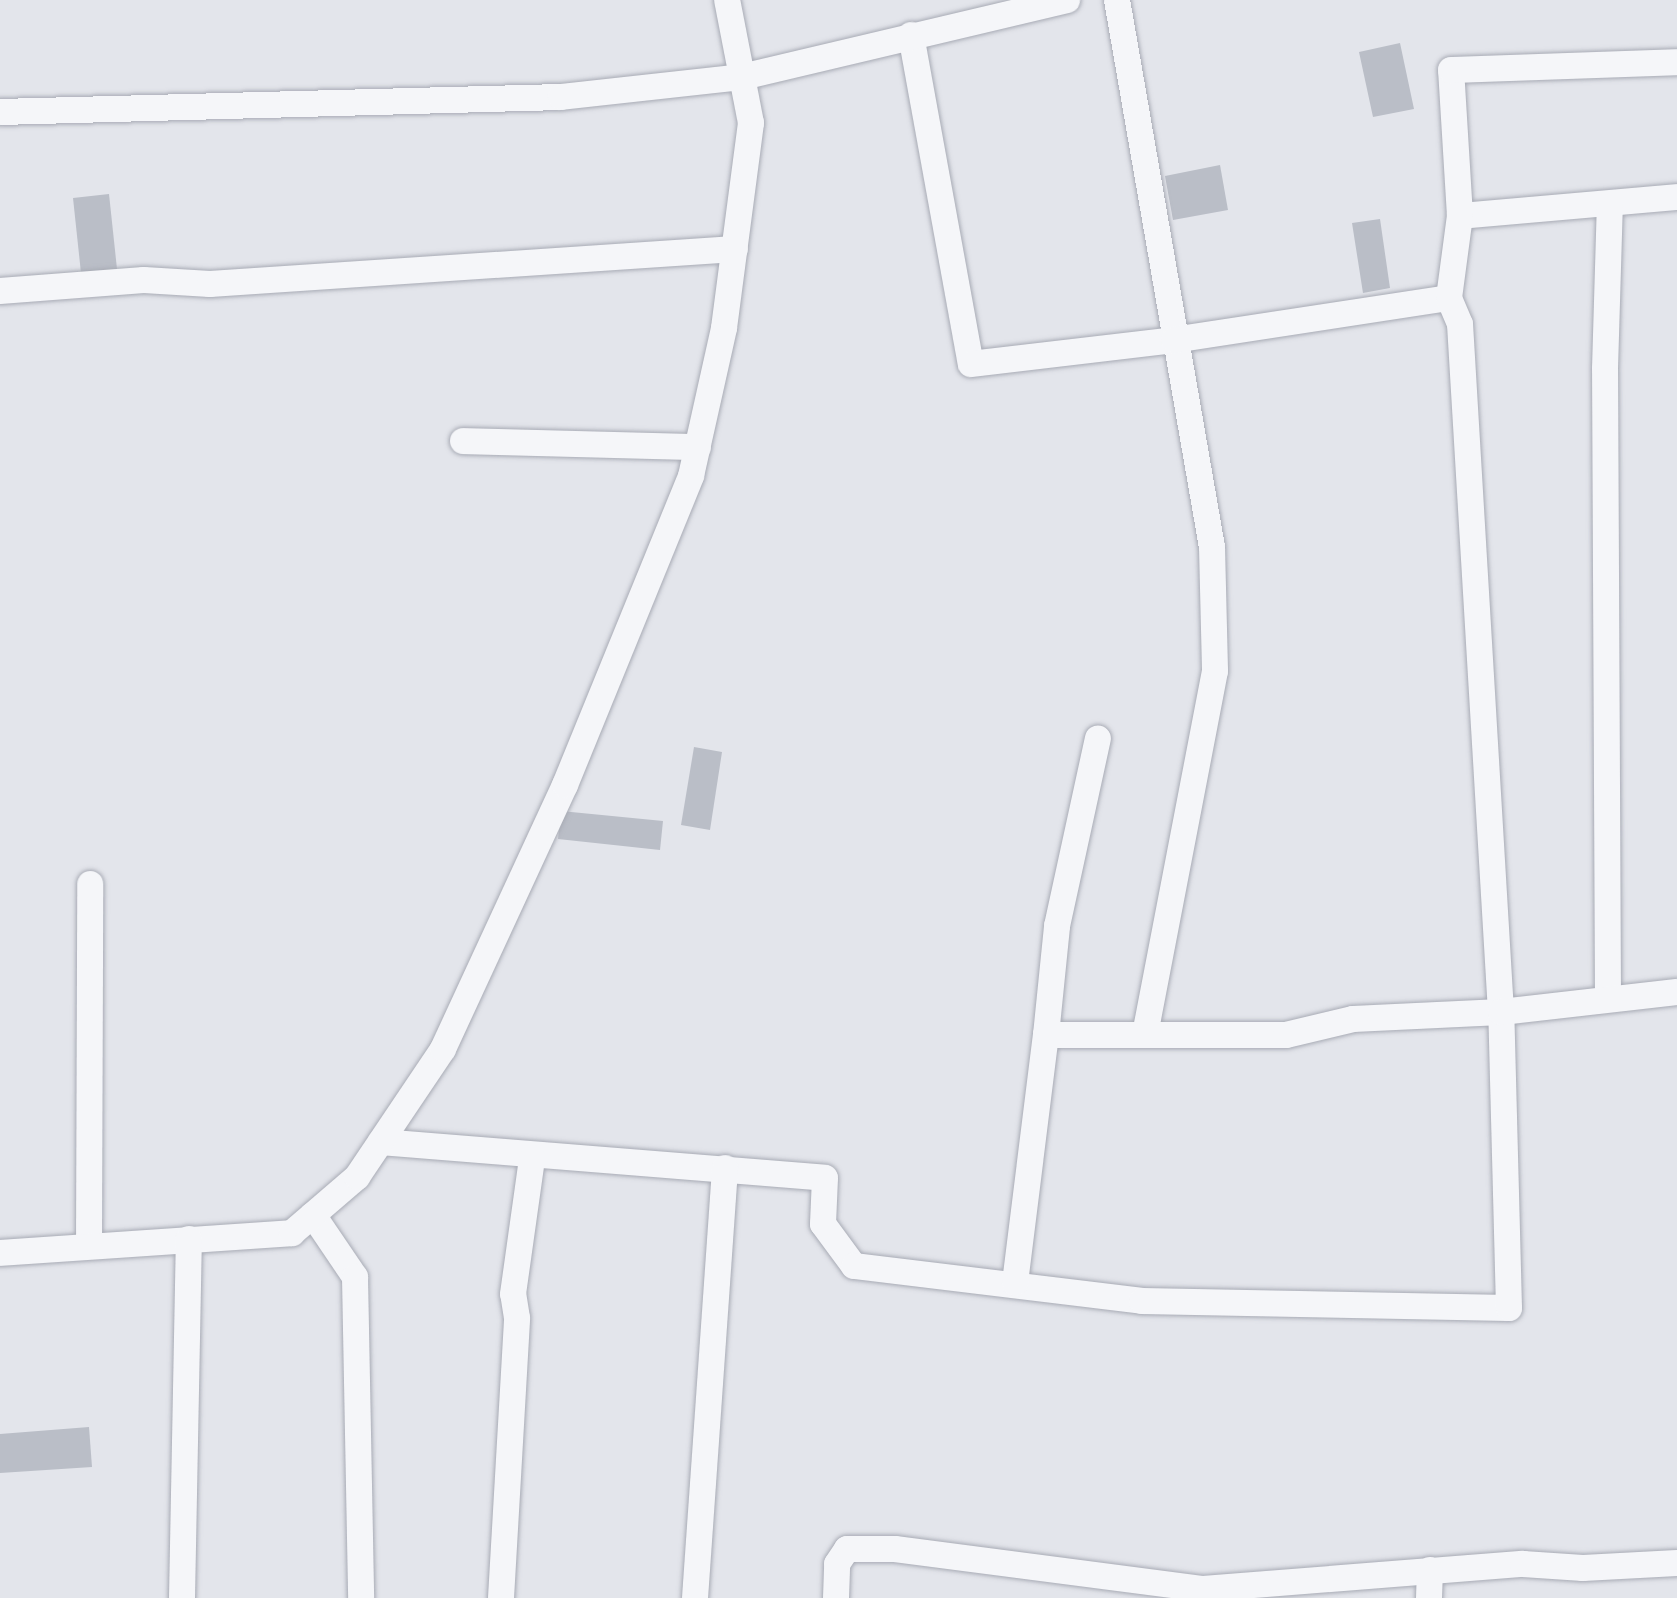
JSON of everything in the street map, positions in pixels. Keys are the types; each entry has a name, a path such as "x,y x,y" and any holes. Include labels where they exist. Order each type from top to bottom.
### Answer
{"street":[{"path":"0,1253 292,1233 357,1177 443,1049 565,785 691,476 724,328 751,123 727,0"},
{"path":"0,112 561,97 742,77 1067,0"},
{"path":"1117,0 1212,547 1215,671 1145,1034"},
{"path":"911,35 971,364 1174,340 1449,298"},
{"path":"381,1142 532,1158 725,1168 825,1178 823,1224 854,1266 1015,1283 1142,1301 1509,1308 1501,1012 1460,324 1449,298 1460,216 1451,70 1677,62"},
{"path":"1460,216 1578,202 1610,204 1677,197"},
{"path":"1608,997 1605,369 1610,204"},
{"path":"0,291 144,280 210,284 735,249"},
{"path":"463,441 698,447"},
{"path":"1015,1283 1057,926 1098,738"},
{"path":"89,1246 90,884"},
{"path":"1046,1035 1286,1035 1353,1019 1501,1012 1608,997 1677,992"},
{"path":"501,1598 517,1318 513,1294 532,1158"},
{"path":"695,1598 725,1168"},
{"path":"313,1215 355,1277 361,1598"},
{"path":"182,1598 189,1239"},
{"path":"836,1598 837,1564 847,1549 895,1549 1203,1593 1430,1570 1677,1563"},
{"path":"1429,1598 1430,1570"}],"building":[{"path":"1400,43 1414,109 1373,117 1359,52"},
{"path":"1220,165 1228,210 1173,220 1165,176"},
{"path":"109,194 117,269 81,273 73,198"},
{"path":"1380,219 1390,288 1363,293 1352,223"},
{"path":"694,747 722,752 710,830 681,825"},
{"path":"561,811 663,821 660,850 558,839"},
{"path":"89,1427 92,1467 0,1473 0,1434"}]}
